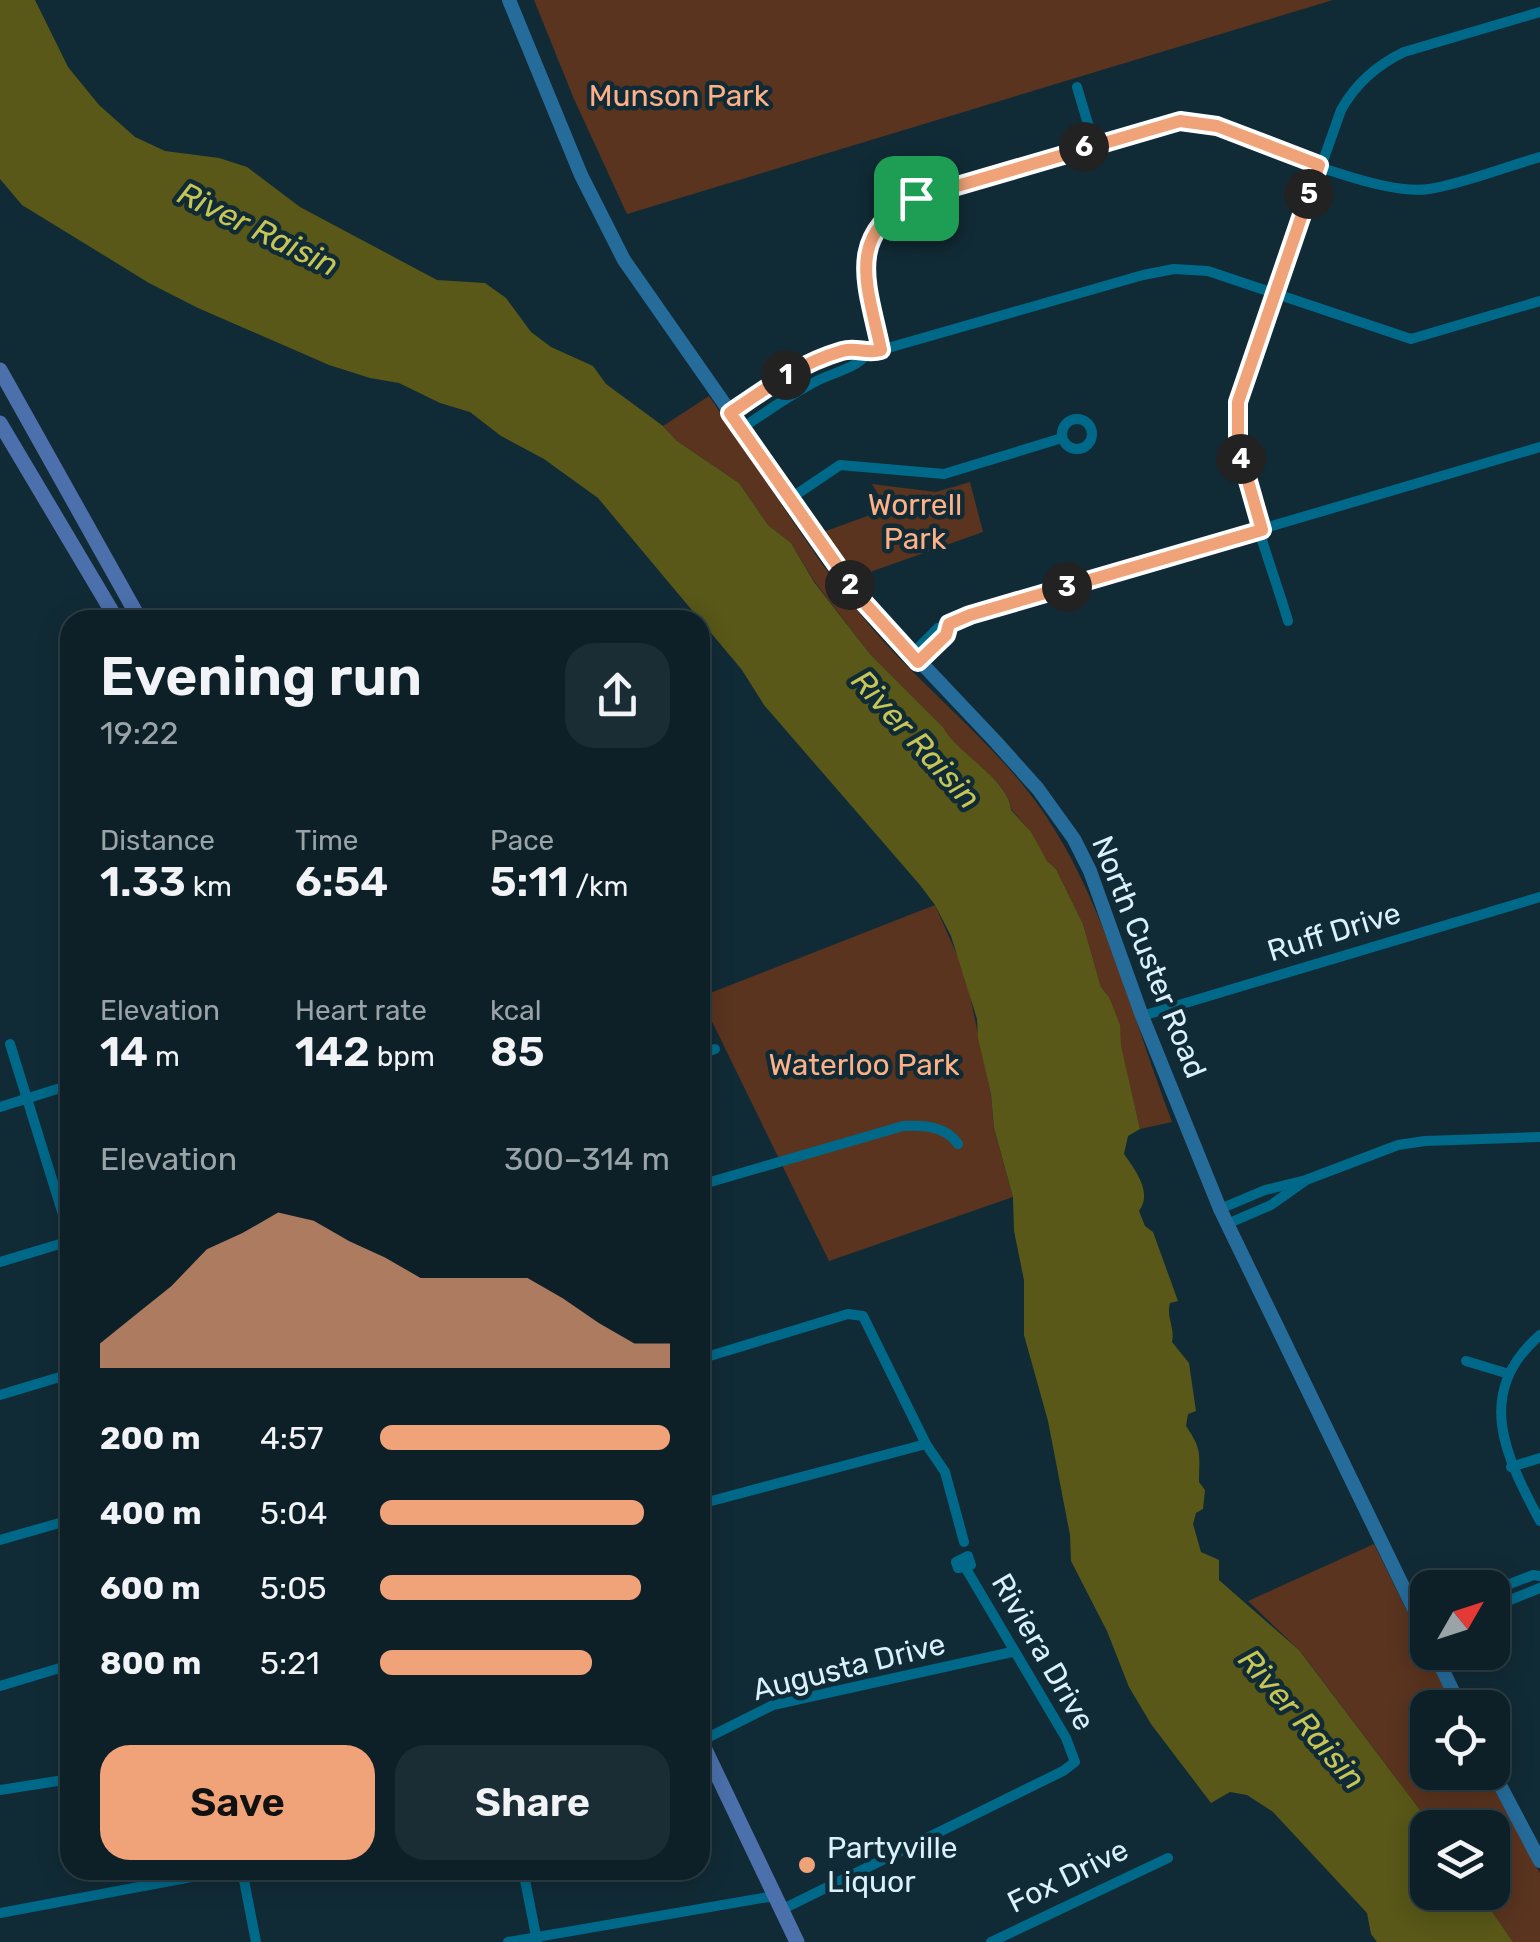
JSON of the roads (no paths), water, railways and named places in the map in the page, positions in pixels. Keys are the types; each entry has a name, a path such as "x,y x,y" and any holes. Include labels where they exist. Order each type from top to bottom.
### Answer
{"main road":[{"path":"0,370 134,610"},
{"path":"0,422 111,610"},
{"path":"710,1762 797,1942"}],"street":[{"name":"North Custer Road","path":"510,0 576,163 616,246 860,598 1038,789 1074,839 1090,871 1142,1016 1220,1209 1410,1599"},
{"path":"1288,621 1238,446 1237,418 1243,383 1319,165 1350,94 1388,60 1540,12"},
{"path":"1077,86 1094,144"},
{"path":"881,350 864,270 873,237 888,214 916,198 1094,144 1180,121 1195,122 1217,126 1370,184 1406,190 1427,190 1540,157"},
{"path":"730,413 782,378 845,350 868,354 1174,269 1208,271 1411,339 1540,302"},
{"path":"741,429 809,384 857,366 868,354"},
{"path":"791,498 840,465 944,474 1062,438"},
{"path":"915,658 946,635 949,624 970,615 1540,447"},
{"name":"Ruff Drive","path":"1142,1016 1540,897"},
{"path":"10,1044 60,1206"},
{"path":"710,1051 714,1050"},
{"path":"0,1107 60,1089"},
{"path":"710,1181 903,1126 930,1127 948,1134 958,1144"},
{"path":"1220,1209 1398,1145 1540,1137"},
{"path":"1227,1224 1272,1204 1306,1180"},
{"path":"0,1262 60,1242"},
{"path":"710,1356 848,1314 863,1316 926,1444 944,1472 964,1542"},
{"path":"1540,1335 1508,1374 1500,1412 1511,1466 1540,1522"},
{"path":"1466,1361 1508,1374"},
{"path":"0,1395 60,1377"},
{"path":"710,1501 926,1444"},
{"path":"1511,1466 1540,1458"},
{"path":"0,1540 60,1523"},
{"name":"Riviera Drive","path":"777,1903 1063,1771 1075,1762 1066,1738 964,1568"},
{"path":"1510,1584 1540,1576"},
{"path":"1510,1600 1540,1588"},
{"name":"Augusta Drive","path":"710,1738 774,1706 1012,1652"},
{"path":"0,1686 60,1668"},
{"path":"0,1790 60,1781"},
{"path":"1503,1790 1540,1861"},
{"name":"Fox Drive","path":"991,1942 1168,1858"},
{"path":"0,1913 176,1880"},
{"path":"244,1880 256,1942"},
{"path":"525,1880 537,1939"},
{"path":"508,1942 777,1903"}],"water":[{"name":"River Raisin","path":"0,0 35,0 68,67 99,105 135,137 165,151 219,158 247,167 300,207 437,280 485,283 506,298 531,332 551,347 593,366 606,384 677,441 739,483 768,525 791,543 814,582 870,654 992,777 1011,810 1056,869 1083,924 1101,987 1120,1025 1140,1129 1128,1136 1124,1154 1141,1181 1144,1196 1139,1211 1145,1226 1153,1232 1178,1301 1170,1303 1169,1308 1172,1342 1189,1363 1196,1411 1188,1414 1186,1426 1198,1447 1199,1482 1205,1490 1203,1509 1196,1513 1193,1524 1201,1552 1219,1560 1219,1580 1299,1650 1420,1810 1410,1810 1410,1910 1491,1910 1513,1942 1377,1942 1371,1934 1367,1913 1273,1812 1247,1795 1230,1792 1211,1803 1151,1724 1129,1687 1107,1631 1071,1561 1070,1535 1048,1421 1024,1335 1024,1280 1014,1231 1013,1197 994,1128 977,1019 951,936 920,885 764,705 742,670 710,632 710,610 692,610 598,498 470,412 440,403 399,383 329,365 198,308 149,283 22,205 0,179"}],"place":[{"name":"Partyville Liquor","path":"807,1865"}],"park label":[{"name":"Munson Park","path":"679,96"},
{"name":"Worrell Park","path":"915,522"},
{"name":"Waterloo Park","path":"864,1065"}]}
